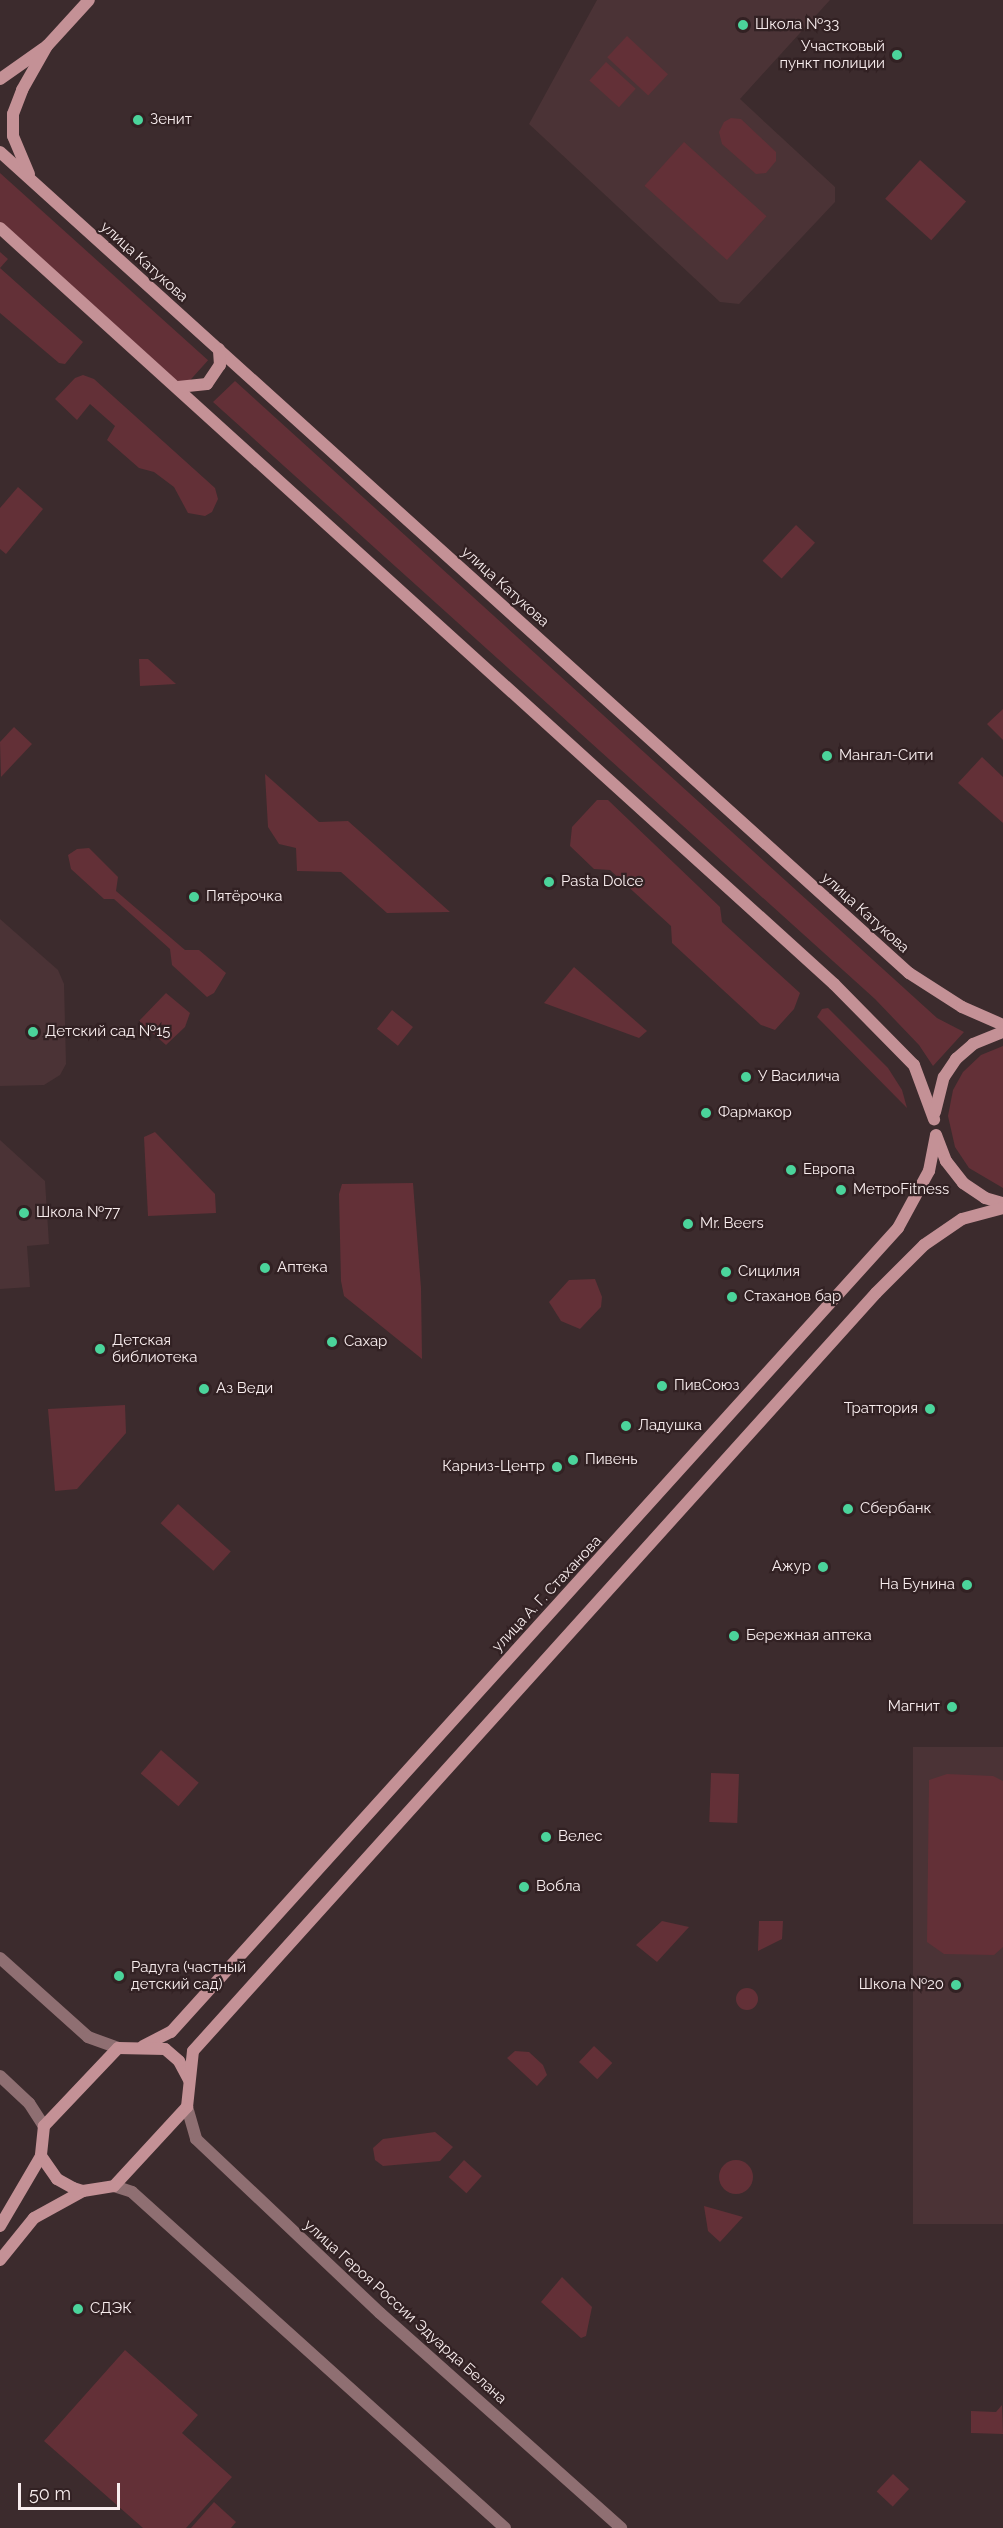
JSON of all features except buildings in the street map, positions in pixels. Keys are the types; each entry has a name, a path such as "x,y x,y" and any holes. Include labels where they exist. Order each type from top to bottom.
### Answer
{"main road":[{"path":"0,79 47,46 89,0"},
{"path":"31,180 13,136 13,114 47,46"},
{"name":"улица Катукова","path":"0,152 909,973 962,1007 1003,1025"},
{"path":"0,228 178,387 887,1036 915,1065 934,1119 936,1136 946,1161 963,1182 985,1198 1003,1203"},
{"path":"178,387 207,384 220,365 219,349"},
{"path":"934,1119 944,1077 956,1059 973,1044 1003,1032"},
{"name":"улица А. Г. Стаханова","path":"143,2046 171,2032 898,1228 929,1171 936,1136"},
{"path":"0,2260 34,2218 83,2191 114,2186 187,2107 194,2051 876,1293 924,1245 962,1218 1003,1208"},
{"path":"0,2226 40,2156 44,2126 118,2048 143,2046 165,2049 179,2061 189,2080"},
{"path":"40,2156 57,2180 83,2191"}],"street":[{"path":"0,1958 88,2037 118,2048"},
{"path":"0,2076 29,2103 44,2126"},
{"name":"улица Героя России Эдуарда Белана","path":"187,2107 196,2139 380,2313 621,2528"},
{"path":"114,2186 132,2192 505,2528"}],"shaded area":[{"path":"597,0 830,0 740,99 835,187 835,202 739,304 720,302 529,124"},
{"path":"627,36 668,74 648,95 607,57"},
{"path":"606,62 636,89 619,107 589,81"},
{"path":"731,118 741,119 776,152 776,161 766,173 756,174 722,144 719,132 724,122"},
{"path":"684,142 766,216 727,260 645,186"},
{"path":"920,160 966,201 931,240 885,199"},
{"path":"0,173 208,360 182,389 0,225"},
{"path":"0,252 8,259 0,268"},
{"path":"0,268 83,342 65,364 59,363 0,313"},
{"path":"83,375 94,379 215,488 218,499 212,512 205,516 188,513 174,487 154,472 139,468 107,440 115,426 90,404 77,420 55,399 75,378"},
{"path":"235,381 937,1018 964,1032 933,1066 919,1045 875,999 213,402"},
{"path":"18,487 43,509 6,554 0,549 0,508"},
{"path":"796,525 815,543 782,579 763,561"},
{"path":"139,659 148,659 176,684 140,686"},
{"path":"1003,709 1003,740 987,724"},
{"path":"14,727 32,744 1,777 0,742"},
{"path":"982,757 1003,777 1003,823 958,783"},
{"path":"265,774 319,822 348,821 450,912 387,913 341,872 297,871 296,848 279,844 268,827"},
{"path":"597,800 608,800 720,907 722,922 800,993 794,1009 775,1030 761,1025 672,943 671,926 610,870 594,869 570,846 572,827"},
{"path":"89,848 118,877 116,891 185,950 199,950 226,973 214,993 207,997 172,965 170,949 114,899 104,899 71,869 68,855 77,849"},
{"name":"Детский сад №15","path":"0,919 58,970 64,984 66,1064 60,1075 44,1085 0,1086"},
{"path":"574,967 647,1031 639,1038 544,1003"},
{"path":"166,993 190,1013 185,1027 166,1045 139,1021"},
{"path":"828,1008 888,1068 902,1090 907,1108 817,1017 822,1009"},
{"path":"392,1010 413,1027 398,1046 377,1029"},
{"path":"1003,1046 1003,1188 969,1168 955,1147 948,1116 953,1090 963,1072 981,1055"},
{"path":"155,1132 215,1194 216,1213 148,1216 144,1137"},
{"name":"Школа №77","path":"0,1140 45,1181 49,1244 27,1246 30,1287 0,1289"},
{"path":"413,1183 421,1288 422,1359 344,1296 341,1281 339,1194 342,1184"},
{"path":"595,1279 602,1297 601,1307 580,1329 561,1321 549,1302 569,1280"},
{"path":"125,1405 126,1433 77,1489 55,1491 48,1409"},
{"path":"178,1504 231,1552 213,1571 161,1523"},
{"name":"Школа №20","path":"913,1747 1003,1747 1003,2224 913,2224"},
{"path":"161,1750 199,1783 178,1806 141,1773"},
{"path":"711,1773 739,1774 737,1823 709,1822"},
{"path":"947,1774 993,1776 1003,1781 1003,1947 994,1955 944,1954 927,1942 929,1780"},
{"path":"662,1921 689,1927 657,1962 636,1945"},
{"path":"759,1921 783,1921 782,1939 758,1951"},
{"path":"747,1988 755,1991 758,1999 755,2007 747,2010 739,2007 736,1999 739,1991"},
{"path":"594,2046 612,2063 597,2079 579,2062"},
{"path":"515,2051 529,2052 543,2065 547,2075 537,2086 507,2058"},
{"path":"435,2132 453,2147 440,2161 383,2166 375,2160 373,2148 383,2139"},
{"path":"464,2160 482,2176 466,2193 449,2177"},
{"path":"736,2160 748,2165 753,2177 748,2189 736,2194 724,2189 719,2177 724,2165"},
{"path":"704,2206 743,2217 720,2242 708,2231"},
{"path":"562,2277 592,2307 586,2336 581,2338 541,2302"},
{"path":"125,2350 198,2415 182,2433 232,2477 186,2528 143,2528 44,2441"},
{"path":"1002,2405 1003,2434 971,2433 971,2411 996,2412"},
{"path":"893,2474 909,2489 893,2507 877,2492"},
{"path":"214,2502 236,2522 231,2528 191,2528"}],"place":[{"name":"Школа №33","path":"743,25"},
{"name":"Участковый пункт полиции","path":"897,55"},
{"name":"Зенит","path":"138,120"},
{"name":"Мангал-Сити","path":"827,756"},
{"name":"Pasta Dolce","path":"549,882"},
{"name":"Пятёрочка","path":"194,897"},
{"name":"Детский сад №15","path":"33,1032"},
{"name":"У Василича","path":"746,1077"},
{"name":"Фармакор","path":"706,1113"},
{"name":"Европа","path":"791,1170"},
{"name":"МетроFitness","path":"841,1190"},
{"name":"Школа №77","path":"24,1213"},
{"name":"Mr. Beers","path":"688,1224"},
{"name":"Аптека","path":"265,1268"},
{"name":"Сицилия","path":"726,1272"},
{"name":"Стаханов бар","path":"732,1297"},
{"name":"Сахар","path":"332,1342"},
{"name":"Детская библиотека","path":"100,1349"},
{"name":"ПивСоюз","path":"662,1386"},
{"name":"Аз Веди","path":"204,1389"},
{"name":"Траттория","path":"930,1409"},
{"name":"Ладушка","path":"626,1426"},
{"name":"Пивень","path":"573,1460"},
{"name":"Карниз-Центр","path":"557,1467"},
{"name":"Сбербанк","path":"848,1509"},
{"name":"Ажур","path":"823,1567"},
{"name":"На Бунина","path":"967,1585"},
{"name":"Бережная аптека","path":"734,1636"},
{"name":"Магнит","path":"952,1707"},
{"name":"Велес","path":"546,1837"},
{"name":"Вобла","path":"524,1887"},
{"name":"Радуга (частный детский сад)","path":"119,1976"},
{"name":"Школа №20","path":"956,1985"},
{"name":"СДЭК","path":"78,2309"}]}
